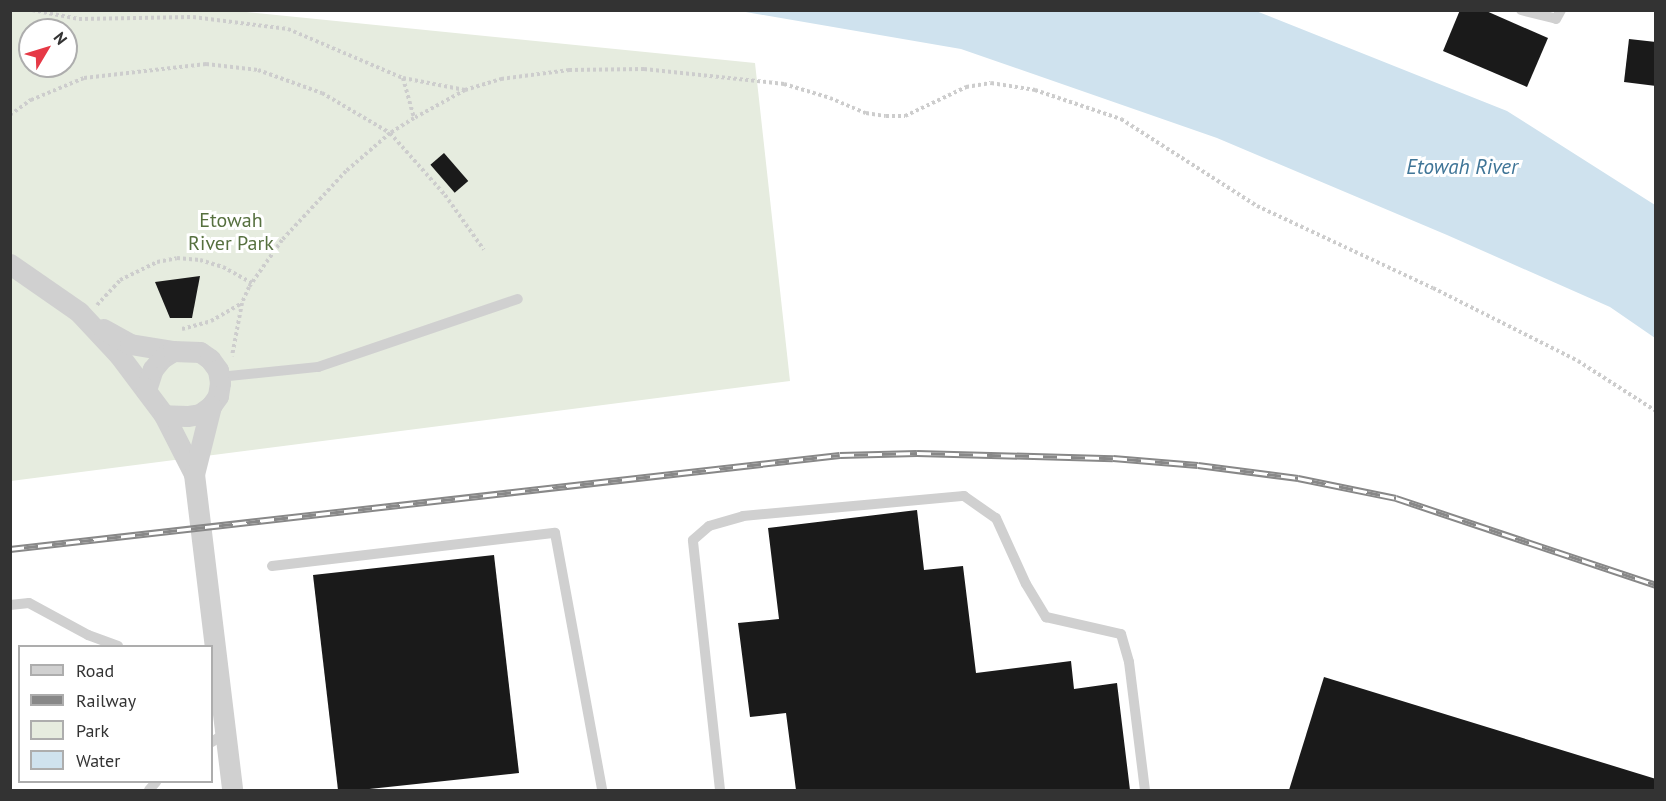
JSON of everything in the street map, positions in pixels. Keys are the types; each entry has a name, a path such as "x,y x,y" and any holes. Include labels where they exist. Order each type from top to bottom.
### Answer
{"street":[{"path":"10,264 90,307 130,344 173,351 200,352 227,376 211,406 200,414 164,415"},
{"path":"90,307 164,415 194,474"},
{"path":"146,390 153,369 162,358 173,351"},
{"path":"211,406 194,474 213,645"},
{"path":"214,658 218,738 232,790"}],"lane":[{"path":"1521,10 1556,20 1561,10"},
{"path":"227,376 318,367 518,299"},
{"path":"720,790 693,540 709,526 743,516 964,496 996,518 1026,584 1046,617 1121,634 1129,662 1145,790"},
{"path":"272,566 555,533 602,790"},
{"path":"10,605 29,603 88,635 115,645"}],"path":[{"path":"32,10 79,19 193,17 288,29 403,78 465,90"},
{"path":"10,115 31,100 84,78 206,64 258,70 322,93 390,133 445,195 484,250"},
{"path":"227,376 242,303 252,283 282,240 346,171 390,133 465,90 501,79 569,70 644,69 784,84 830,98 866,113 886,116 905,116 966,87 991,83 1035,90 1121,119 1257,206 1433,288 1578,361 1656,411"},
{"path":"403,78 414,118"},
{"path":"90,307 120,280 157,262 177,258 200,260 223,267 252,283"},
{"path":"178,330 191,329 211,321 242,303"},
{"path":"90,307 106,312"}],"green space":[{"name":"Etowah River Park","path":"10,11 237,11 755,63 790,381 11,481"}],"water":[{"name":"Etowah River","path":"740,11 1256,11 1507,111 1655,205 1655,338 1610,307 1217,138 961,49"}],"building":[{"path":"1460,10 1484,10 1548,38 1527,87 1443,51"},
{"path":"1629,39 1656,42 1656,86 1624,82"},
{"path":"444,153 468,181 455,193 430,165"},
{"path":"200,276 192,318 170,318 155,282"},
{"path":"917,510 924,570 963,566 976,673 1071,661 1074,689 1117,683 1130,790 796,790 786,713 750,717 738,623 779,619 768,528"},
{"path":"494,555 519,773 360,790 338,790 313,575"},
{"path":"1324,677 1656,779 1656,790 1289,790"}],"railway":[{"path":"10,549 840,455 917,453 1113,458 1198,465 1298,478 1396,498 1656,585"}]}
